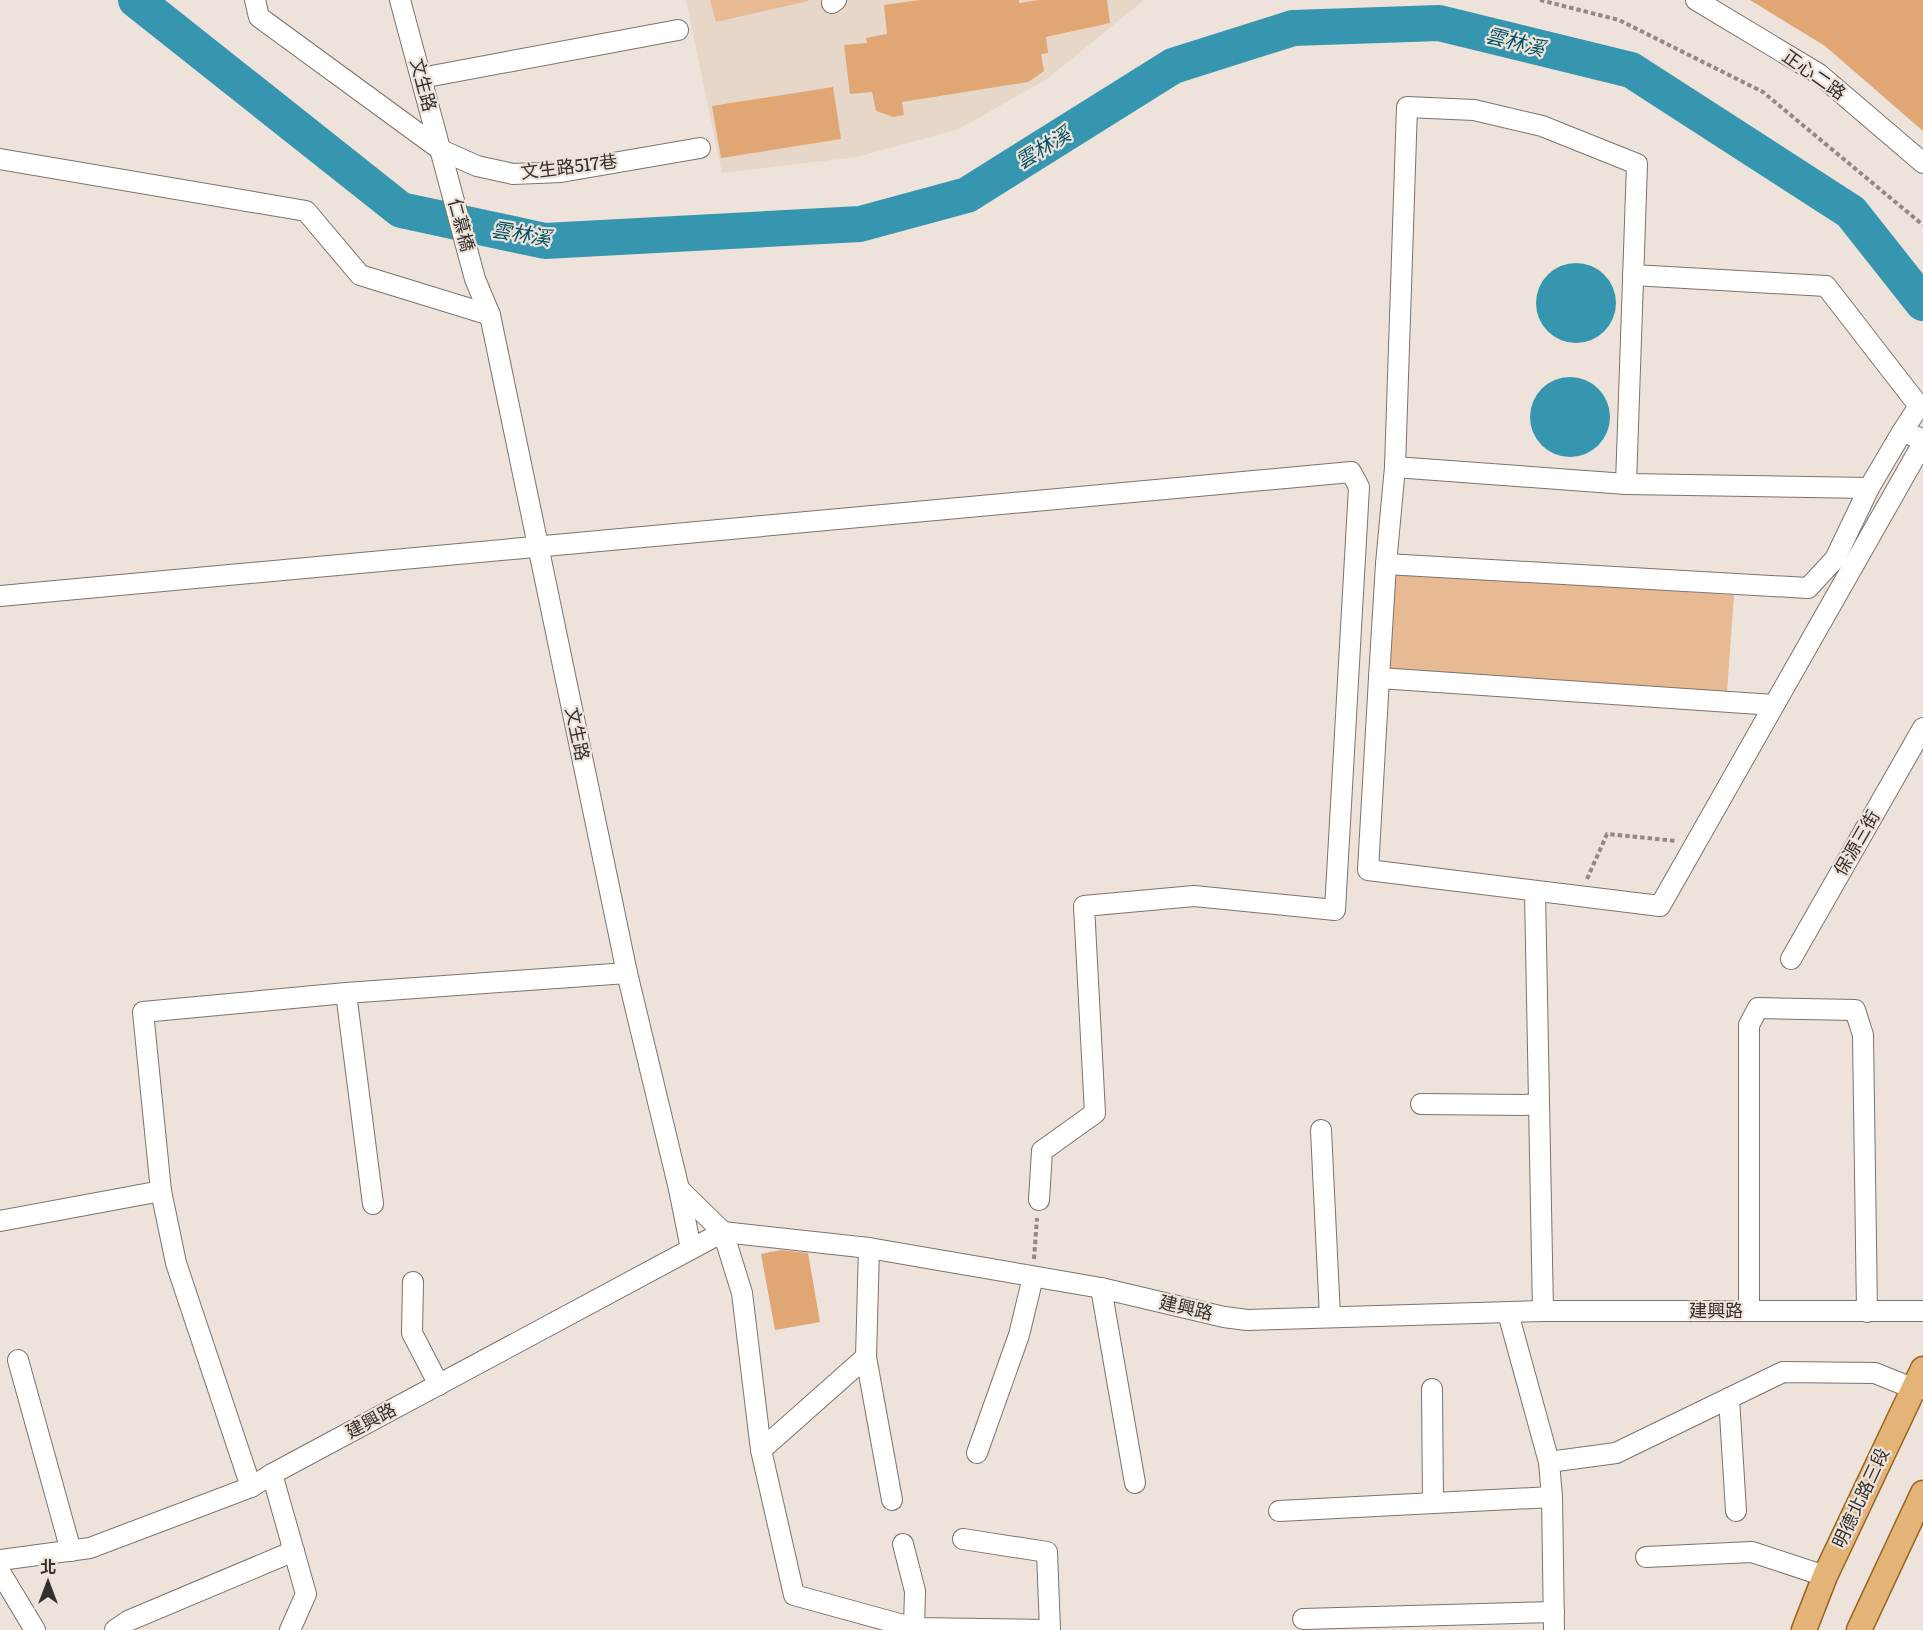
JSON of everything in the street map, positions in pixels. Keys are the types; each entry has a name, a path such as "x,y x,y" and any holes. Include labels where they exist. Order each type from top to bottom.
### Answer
{"main road":[{"name":"明德北路三段","path":"1804,1630 1825,1576 1919,1382"},
{"path":"1860,1630 1923,1492"}],"street":[{"name":"文生路517巷","path":"255,0 260,17 441,150 477,166 513,174 561,172 700,148"},
{"name":"文生路","path":"400,0 446,170"},
{"name":"正心二路","path":"1696,0 1819,74 1923,163"},
{"path":"421,78 678,30"},
{"path":"1626,484 1637,164 1542,126 1474,110 1407,107 1395,467 1386,564 1368,870 1660,906 1923,441 1902,432"},
{"path":"0,159 306,211 360,274 490,315"},
{"name":"仁慕橋","path":"446,170 475,279"},
{"path":"1386,564 1808,588 1835,559 1869,488 1919,406 1826,286 1633,275"},
{"name":"文生路","path":"475,279 490,315 627,973 679,1189 691,1249"},
{"path":"1395,467 1626,484 1869,488"},
{"path":"0,596 1351,472 1359,487 1335,910 1194,896 1083,906 1095,1113 1042,1151 1039,1200"},
{"path":"1379,678 1774,705"},
{"name":"保源三街","path":"1791,959 1923,728"},
{"path":"1535,892 1543,1311"},
{"path":"251,1487 176,1263 161,1191 143,1012 346,993 627,973"},
{"path":"346,993 372,1204"},
{"path":"1749,1311 1749,1025 1758,1008 1855,1010 1863,1035 1868,1312"},
{"path":"1421,1104 1539,1105"},
{"path":"1321,1130 1330,1317"},
{"path":"679,1189 723,1232 742,1293 761,1450 794,1595 914,1628 1050,1630 1047,1552 963,1539"},
{"path":"0,1221 161,1191"},
{"name":"建興路","path":"0,1560 90,1548 251,1487 723,1232 869,1248 1101,1288 1224,1317 1247,1320 1543,1311 1923,1311"},
{"path":"869,1248 866,1357 892,1500"},
{"path":"977,1453 1019,1335 1033,1277"},
{"path":"413,1282 412,1334 438,1384"},
{"path":"1101,1288 1135,1483"},
{"path":"1303,1619 1554,1621 1552,1497 1549,1462 1508,1313"},
{"path":"761,1450 866,1357"},
{"path":"18,1360 70,1551"},
{"path":"1549,1462 1616,1453 1783,1372 1875,1373 1919,1382"},
{"path":"1432,1389 1433,1503"},
{"path":"1730,1398 1736,1511"},
{"path":"272,1474 306,1594 290,1630"},
{"path":"1279,1511 1552,1497"},
{"path":"903,1544 915,1591 914,1628"},
{"path":"115,1630 128,1621 294,1551"},
{"path":"1646,1557 1752,1552 1825,1576"},
{"path":"0,1572 35,1630"}],"path":[{"path":"1540,0 1619,20 1763,92 1923,225"},
{"path":"1580,896 1607,834 1696,843"},
{"path":"1033,1277 1039,1200"}],"shaded area":[{"path":"686,0 1144,0 1047,79 959,129 857,157 722,173"},
{"path":"710,0 808,0 808,1 716,22"},
{"path":"1394,572 1734,595 1727,691 1385,673"}],"water":[{"path":"1576,263 1591,266 1604,275 1613,288 1616,303 1613,318 1604,331 1591,340 1576,343 1561,340 1548,331 1539,318 1536,303 1539,288 1548,275 1561,266"},
{"path":"1570,377 1585,380 1598,389 1607,402 1610,417 1607,432 1598,445 1585,454 1570,457 1555,454 1542,445 1533,432 1530,417 1533,402 1542,389 1555,380"}],"building":[{"path":"920,0 1019,0 1019,3 1039,0 1107,0 1110,23 1046,37 1048,53 1041,54 1044,71 1028,82 902,102 904,115 894,117 876,111 872,92 850,94 844,45 867,43 866,38 887,34 884,5"},
{"path":"1750,0 1923,0 1923,131 1825,46"},
{"path":"833,87 841,139 721,158 712,106"},
{"path":"781,1250 808,1253 820,1322 775,1330 761,1254"}],"waterway":[{"name":"雲林溪","path":"136,0 401,210 545,241 860,224 967,195 1173,66 1293,28 1439,23 1631,70 1851,212 1923,303"}]}
